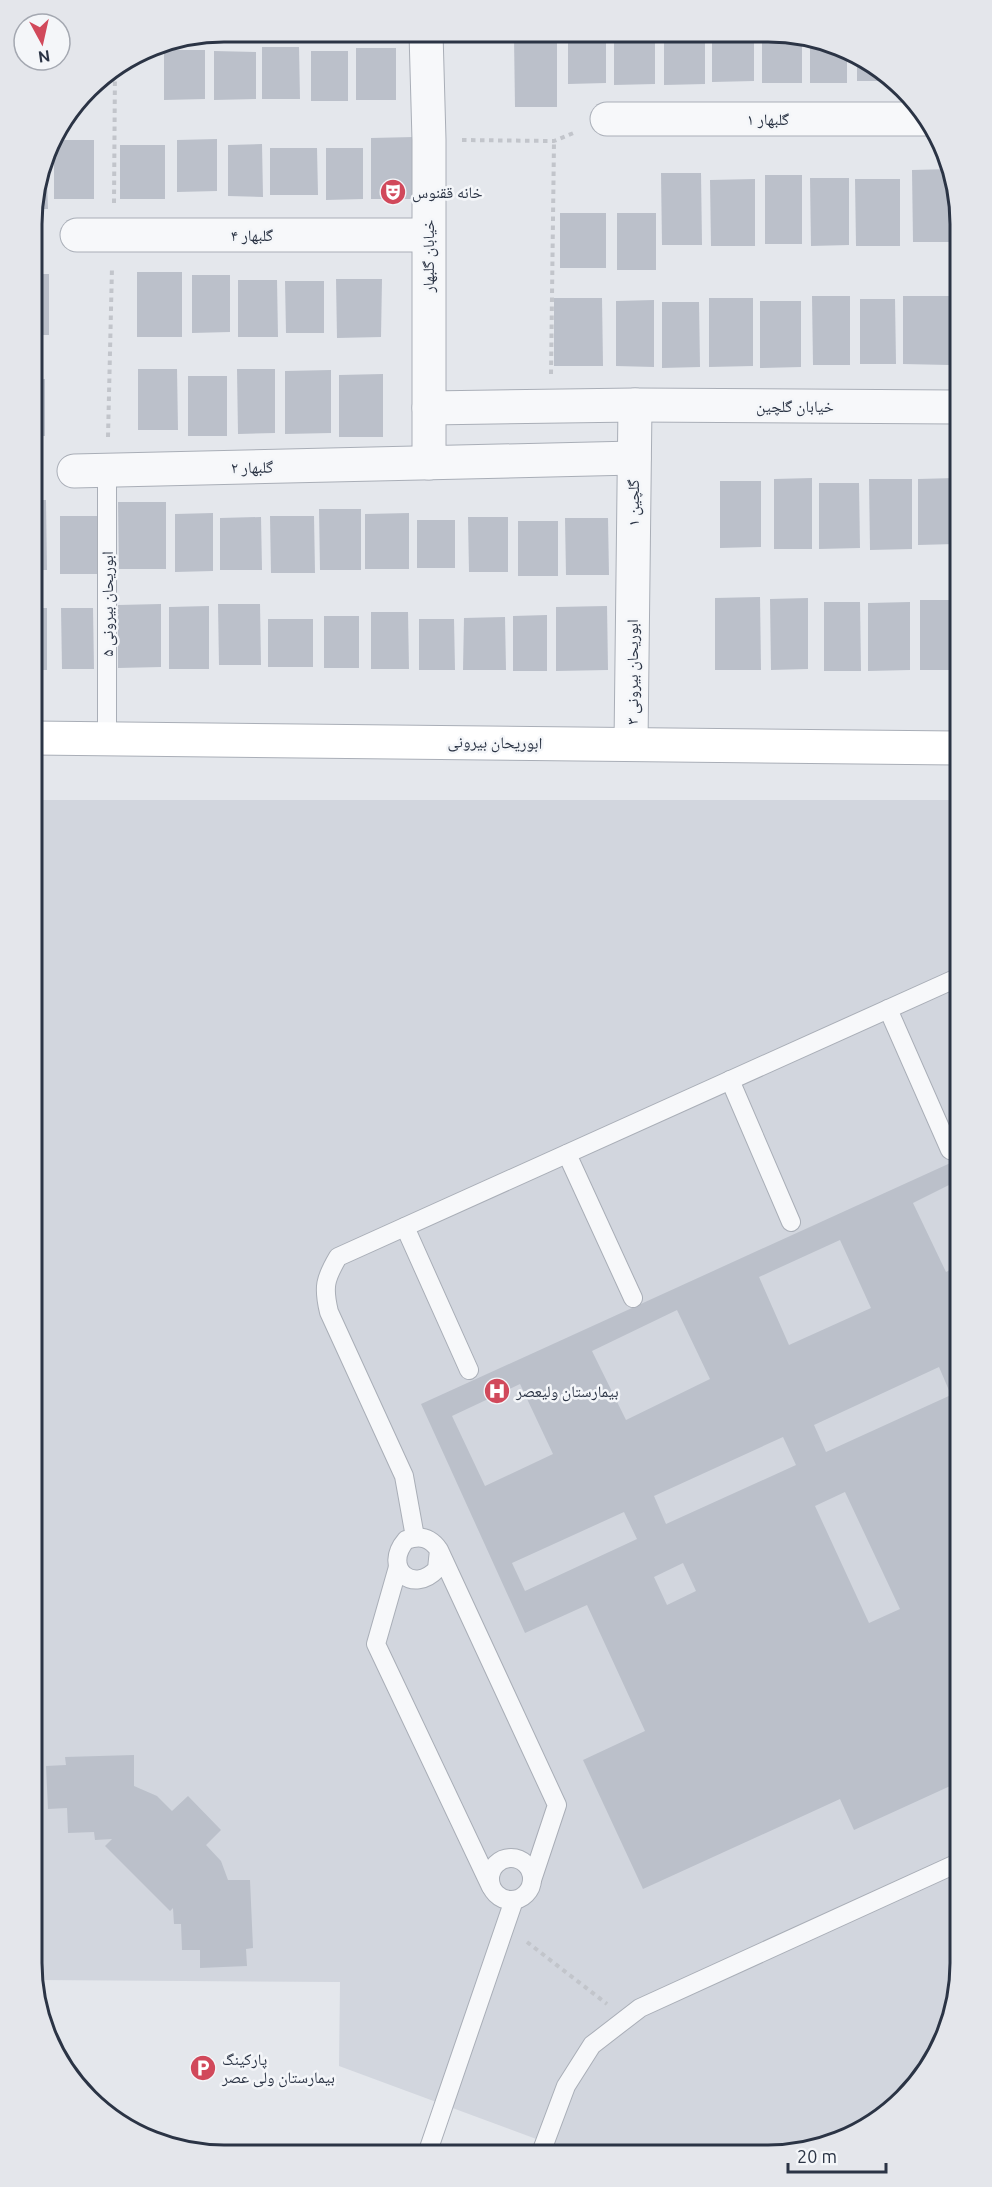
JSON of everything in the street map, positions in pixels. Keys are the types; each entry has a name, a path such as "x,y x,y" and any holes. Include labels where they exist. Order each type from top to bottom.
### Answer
{"street":[{"name":"خیابان گلبهار","path":"426,42 429,140 427,235 429,464"},
{"name":"گلبهار ۱","path":"608,119 916,119"},
{"name":"گلبهار ۴","path":"77,235 427,235"},
{"path":"429,408 635,405"},
{"name":"خیابان گلچین","path":"635,405 950,406"},
{"name":"گلچین ۱","path":"633,601 635,405"},
{"name":"گلبهار ۲","path":"74,471 634,458"},
{"name":"ابوریحان بیرونی ۳","path":"631,744 633,601"},
{"name":"ابوریحان بیرونی","path":"42,738 950,748"}],"lane":[{"name":"ابوریحان بیرونی ۵","path":"107,470 107,739"},
{"path":"415,1537 404,1476 329,1312 324,1292 328,1274 338,1257 950,981"},
{"path":"888,1009 950,1150"},
{"path":"730,1080 791,1222"},
{"path":"567,1154 633,1298"},
{"path":"405,1227 469,1370"},
{"path":"430,2145 514,1900 530,1889 557,1805 439,1550 433,1542 415,1537 406,1540 399,1548 396,1557 398,1567 404,1575 422,1580 437,1569 439,1550"},
{"path":"398,1567 376,1644 491,1887 497,1895 514,1900"},
{"path":"491,1887 492,1868 508,1858 517,1858 525,1863 531,1871 532,1880"},
{"path":"544,2145 566,2086 592,2045 640,2008 950,1867"}],"path":[{"path":"429,140 554,141 608,119"},
{"path":"550,406 554,141"},
{"path":"506,1926 627,2019"}],"shaded area":[{"name":"بیمارستان ولیعصر","path":"42,800 950,800 950,1975 947,1999 936,2033 926,2054 897,2092 879,2107 859,2121 815,2139 768,2145 552,2145 339,2066 340,1982 43,1980"}],"building":[{"path":"514,42 557,42 557,107 515,107"},
{"path":"568,42 606,42 606,83 568,84"},
{"path":"614,42 655,42 655,84 614,85"},
{"path":"664,42 705,42 705,84 664,85"},
{"path":"712,42 754,42 754,81 712,82"},
{"path":"762,42 802,45 802,83 762,83"},
{"path":"262,47 299,47 300,99 262,99"},
{"path":"810,47 847,60 847,83 810,83"},
{"path":"356,48 396,48 396,100 356,100"},
{"path":"171,50 205,50 205,99 164,100 164,53"},
{"path":"214,51 256,52 256,99 214,100"},
{"path":"311,51 348,51 348,101 311,101"},
{"path":"857,66 880,81 857,81"},
{"path":"414,137 414,199 371,199 371,138"},
{"path":"217,139 217,191 177,192 177,140"},
{"path":"63,140 94,140 94,199 54,199 54,160"},
{"path":"262,144 263,197 228,196 228,145"},
{"path":"120,145 165,145 165,199 120,199"},
{"path":"270,148 317,148 318,195 270,195"},
{"path":"326,148 363,148 363,199 326,200"},
{"path":"941,169 948,200 950,242 913,242 912,170"},
{"path":"661,173 701,173 702,245 662,245"},
{"path":"765,175 802,175 802,244 765,244"},
{"path":"810,178 849,178 849,245 811,246"},
{"path":"755,179 755,246 711,246 710,180"},
{"path":"855,179 900,179 900,246 856,246"},
{"path":"47,183 48,209 42,209"},
{"path":"560,213 606,213 606,268 560,268"},
{"path":"617,213 656,213 656,270 617,270"},
{"path":"137,272 182,272 182,337 137,337"},
{"path":"42,274 49,274 49,335 42,335"},
{"path":"192,275 230,275 230,332 192,333"},
{"path":"336,279 382,279 381,337 337,338"},
{"path":"238,280 277,280 278,337 238,337"},
{"path":"285,281 324,281 324,333 286,333"},
{"path":"812,296 850,296 850,365 813,365"},
{"path":"903,296 949,296 949,365 903,364"},
{"path":"554,298 602,298 603,366 554,366"},
{"path":"709,298 753,298 753,366 709,367"},
{"path":"860,299 895,299 896,364 860,364"},
{"path":"654,300 654,367 616,366 616,301"},
{"path":"760,301 801,301 801,367 760,368"},
{"path":"662,302 699,302 700,367 662,368"},
{"path":"138,369 177,369 178,430 138,430"},
{"path":"237,369 275,369 275,433 238,434"},
{"path":"331,370 331,433 285,434 285,371"},
{"path":"383,374 383,437 339,437 339,375"},
{"path":"188,376 227,376 227,436 188,436"},
{"path":"42,379 45,379 45,436 42,436"},
{"path":"812,478 812,549 774,549 774,479"},
{"path":"950,478 950,544 918,545 918,479"},
{"path":"869,479 912,479 912,549 870,550"},
{"path":"720,481 761,481 761,547 720,548"},
{"path":"819,483 859,483 860,548 819,549"},
{"path":"42,500 46,500 47,570 42,570"},
{"path":"118,502 166,502 166,569 119,569"},
{"path":"319,509 361,509 361,570 320,570"},
{"path":"213,513 213,571 175,572 175,514"},
{"path":"409,513 409,569 365,569 365,514"},
{"path":"60,516 100,516 101,574 60,574"},
{"path":"270,516 314,516 315,573 271,573"},
{"path":"261,517 262,570 220,570 220,518"},
{"path":"468,517 508,517 508,572 469,572"},
{"path":"565,518 608,518 609,575 566,575"},
{"path":"417,520 455,520 455,568 417,568"},
{"path":"518,521 558,521 558,576 518,576"},
{"path":"760,597 761,670 715,670 715,598"},
{"path":"808,598 808,669 771,670 770,599"},
{"path":"920,600 950,600 950,670 920,670"},
{"path":"824,602 860,602 861,671 824,671"},
{"path":"910,602 910,670 868,671 868,603"},
{"path":"161,604 161,667 118,668 118,605"},
{"path":"218,604 260,604 261,665 219,665"},
{"path":"209,606 209,669 169,669 169,607"},
{"path":"607,606 608,670 556,671 556,607"},
{"path":"42,608 47,608 47,670 42,670"},
{"path":"61,608 93,608 94,669 62,669"},
{"path":"371,612 408,612 409,669 371,669"},
{"path":"547,615 547,671 513,671 513,616"},
{"path":"324,616 359,616 359,668 324,668"},
{"path":"505,617 506,670 463,670 464,618"},
{"path":"268,619 313,619 313,667 268,667"},
{"path":"419,619 454,619 455,670 419,670"},
{"path":"950,1163 950,1184 913,1203 946,1272 950,1270 950,1393 939,1367 814,1425 826,1452 950,1395 950,1786 854,1830 840,1799 643,1889 583,1760 645,1731 587,1605 525,1633 421,1404","holes":["840,1240 871,1308 789,1345 759,1277","677,1310 710,1379 626,1420 592,1351","520,1384 553,1454 485,1486 452,1416","783,1437 796,1465 666,1524 654,1496","845,1492 900,1609 869,1623 815,1506","624,1512 637,1539 525,1591 512,1563","683,1563 696,1591 667,1605 654,1577"]},
{"path":"134,1755 134,1786 157,1796 172,1811 188,1796 221,1830 206,1845 221,1861 228,1880 250,1880 253,1948 246,1949 247,1966 200,1968 200,1950 182,1950 181,1924 174,1924 173,1908 170,1911 105,1846 112,1839 95,1840 94,1832 68,1833 67,1808 48,1809 46,1766 66,1765 65,1757"}],"place":[{"name":"خانه ققنوس","path":"393,192"},
{"name":"بیمارستان ولیعصر","path":"497,1391"},
{"name":"پارکینگ بیمارستان ولی عصر","path":"203,2068"}]}
